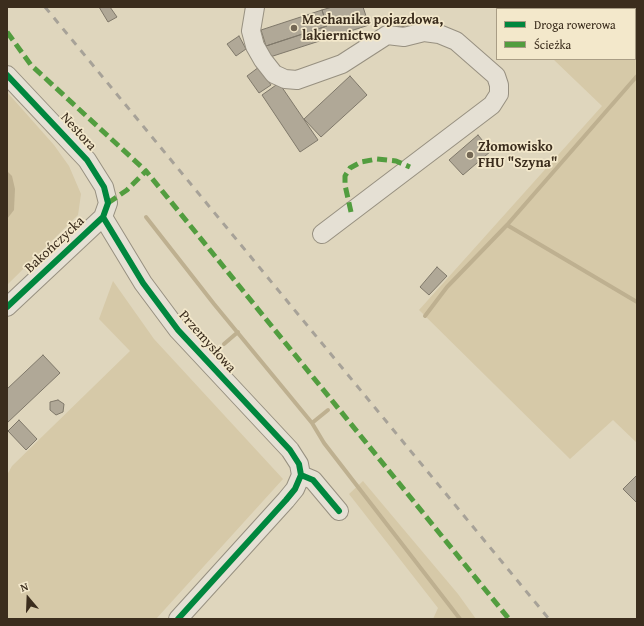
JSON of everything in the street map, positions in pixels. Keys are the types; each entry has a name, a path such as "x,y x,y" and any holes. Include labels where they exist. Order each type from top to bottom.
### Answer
{"street":[{"path":"254,7 251,32 255,46 263,60 274,74 285,79 297,80 342,64 386,35 404,37 424,32 439,34 456,41 496,76 499,85 500,94 492,105 322,234"},
{"name":"Nestora","path":"7,75 87,160 104,186 108,203 103,217"},
{"name":"Bakończycka","path":"7,307 103,217"},
{"name":"Przemysłowa","path":"103,217 159,305 178,330 290,450 299,464 301,475"},
{"path":"178,619 286,500 295,489 301,475 313,480 339,511"}],"shaded area":[{"path":"498,7 637,7 637,443 613,420 570,459 419,310 602,106 554,60 636,60 636,8"},
{"path":"7,92 54,145 69,166 81,194 78,215 7,285"},
{"path":"7,171 12,176 15,189 14,210 7,219"},
{"path":"113,281 154,339 283,479 156,619 7,619 7,475 12,466 130,351 99,319"},
{"path":"363,481 458,594 476,619 433,619 438,608 349,494"}],"building":[{"path":"99,7 110,7 117,17 108,22"},
{"path":"332,7 363,7 369,25 270,57 266,46 327,26 322,10"},
{"name":"Mechanika pojazdowa, lakiernictwo","path":"322,10 327,26 266,46 261,30"},
{"path":"407,17 410,24 399,28 396,21"},
{"path":"239,36 246,49 236,56 227,44"},
{"path":"259,67 271,85 259,93 247,76"},
{"path":"350,76 367,95 321,137 304,119"},
{"path":"279,83 318,140 300,152 262,95"},
{"name":"Złomowisko FHU \"Szyna\"","path":"478,135 491,151 463,175 449,160"},
{"path":"437,267 447,276 429,295 420,287"},
{"path":"43,355 60,373 7,423 7,389"},
{"path":"58,400 64,404 63,412 56,415 50,410 50,402"},
{"path":"19,420 37,439 26,450 8,431"},
{"path":"637,475 637,503 623,489"}],"waterway":[{"path":"425,316 447,287 507,225 637,76"},
{"path":"146,217 214,304 312,423"},
{"path":"507,225 637,302"},
{"path":"224,344 238,332"},
{"path":"328,410 312,423 324,443 460,619"}],"railway":[{"path":"45,7 549,619"}],"marked path":[{"path":"7,32 31,65 146,171"},
{"path":"351,212 345,185 345,176 350,168 361,162 377,159 396,161 410,167"},
{"path":"108,203 127,190 146,171 509,619"}],"cycle path":[{"path":"7,75 87,160 104,187 108,203 103,217 7,307"},
{"path":"103,217 143,283 178,330 290,450 299,464 301,475 313,480 339,511"},
{"path":"178,619 286,500 295,489 301,475"}],"place":[{"name":"Mechanika pojazdowa, lakiernictwo","path":"294,28"},
{"name":"Złomowisko FHU \"Szyna\"","path":"470,155"}]}
